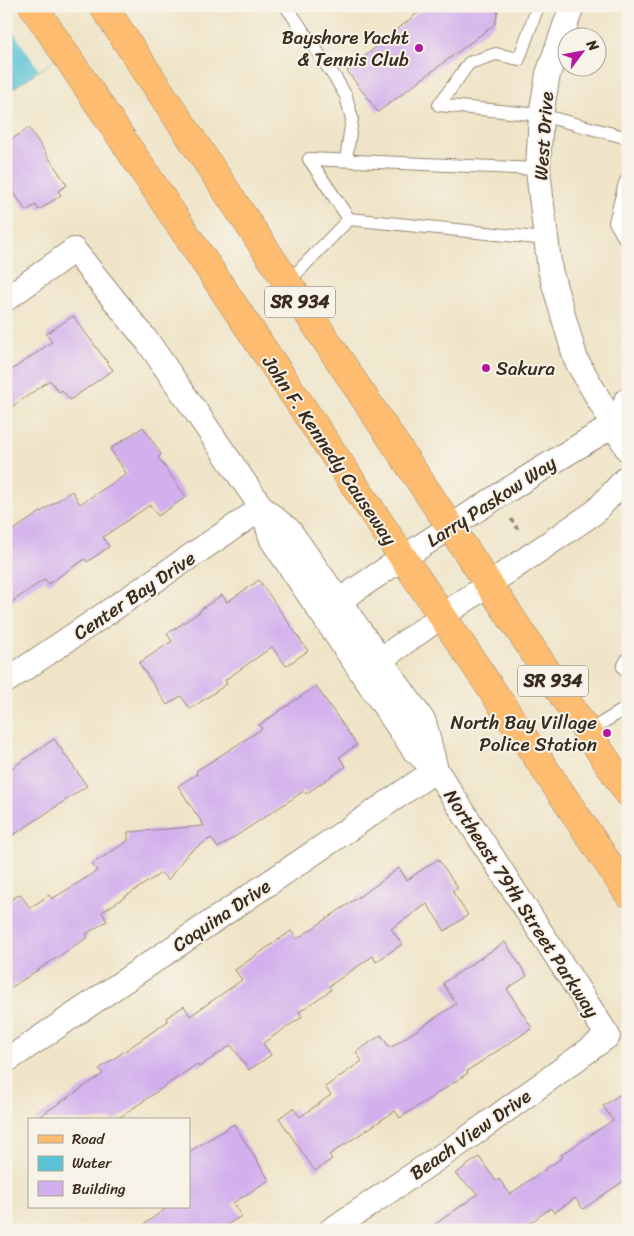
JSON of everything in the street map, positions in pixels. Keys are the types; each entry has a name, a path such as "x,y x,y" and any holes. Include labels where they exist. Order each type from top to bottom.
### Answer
{"main road":[{"name":"John F. Kennedy Causeway","path":"33,6 628,893"},
{"name":"SR 934","path":"108,13 628,793"}],"street":[{"name":"West Drive","path":"572,6 548,74 542,115 538,169 546,239 550,270 576,360 621,425"},
{"name":"Northeast 79th Street Parkway","path":"6,298 74,250 148,342 262,508 272,540 330,607 371,666 414,750 436,770 608,1036"},
{"name":"Larry Paskow Way","path":"330,607 550,463 621,425"},
{"path":"621,425 628,450"},
{"path":"371,666 595,512 628,476"},
{"name":"Center Bay Drive","path":"6,681 262,508"},
{"name":"Coquina Drive","path":"6,1061 436,770"},
{"name":"Beach View Drive","path":"331,1230 465,1140 608,1036"}],"lane":[{"path":"286,6 346,96 352,119 346,160"},
{"path":"538,6 519,59 496,54 469,63 439,105 542,115 628,138"},
{"path":"349,219 309,159 538,169"},
{"path":"628,179 625,183 615,222 628,244"},
{"path":"287,283 349,219"},
{"path":"349,219 546,239"},
{"path":"621,425 621,397 628,393"},
{"path":"628,658 624,666 628,673"},
{"path":"587,732 628,707"}],"path":[{"path":"509,516 520,532"}],"water":[{"path":"6,6 133,6 6,93"}],"pier":[{"path":"6,6 136,6 39,70 6,21"}],"building":[{"name":"Bayshore Yacht & Tennis Club","path":"426,6 499,6 495,24 378,112 347,71"},
{"path":"29,128 67,185 58,191 61,195 39,210 36,205 26,211 6,180 6,143"},
{"path":"73,316 113,370 70,400 62,390 59,392 50,380 6,411 6,374 52,342 46,334"},
{"path":"143,427 161,454 158,457 186,497 158,516 150,505 103,537 109,547 87,562 85,559 48,584 45,579 6,606 6,535 72,491 80,504 127,474 110,449"},
{"path":"259,580 308,651 286,666 272,647 225,680 227,684 190,709 181,696 167,705 139,663 172,641 167,634 200,610 222,595 227,602"},
{"path":"316,686 357,745 339,757 346,766 306,794 304,791 218,848 211,838 188,853 168,880 161,873 102,912 107,921 86,934 88,937 6,991 6,903 20,894 30,908 49,895 52,899 97,871 92,864 128,841 128,832 204,826 178,786 197,774 196,771 262,729 259,725"},
{"path":"54,739 87,786 6,840 6,772"},
{"path":"438,859 458,888 452,891 468,915 445,931 427,904 391,929 402,944 376,962 373,956 329,986 331,990 299,1012 302,1017 263,1043 271,1055 249,1070 231,1045 199,1067 197,1064 119,1118 37,1118 103,1074 99,1069 168,1021 166,1018 184,1006 190,1016 242,980 235,970 291,931 297,939 399,868 407,880"},
{"path":"505,942 527,976 507,989 532,1028 400,1118 395,1111 329,1155 332,1159 315,1171 279,1118 293,1108 300,1117 331,1095 325,1087 362,1061 356,1052 381,1035 390,1048 456,1004 443,983"},
{"path":"628,1089 628,1178 583,1209 575,1198 554,1213 551,1208 527,1225 529,1228 527,1230 427,1230 478,1194 455,1174 479,1157 496,1181 499,1179 510,1194 563,1157 561,1155 613,1120 603,1106"},
{"path":"234,1124 269,1180 233,1203 241,1216 219,1230 136,1230 167,1208 190,1208 190,1151"}],"place":[{"name":"Bayshore Yacht & Tennis Club","path":"419,48"},
{"name":"Sakura","path":"486,368"},
{"name":"North Bay Village Police Station","path":"607,733"}]}
